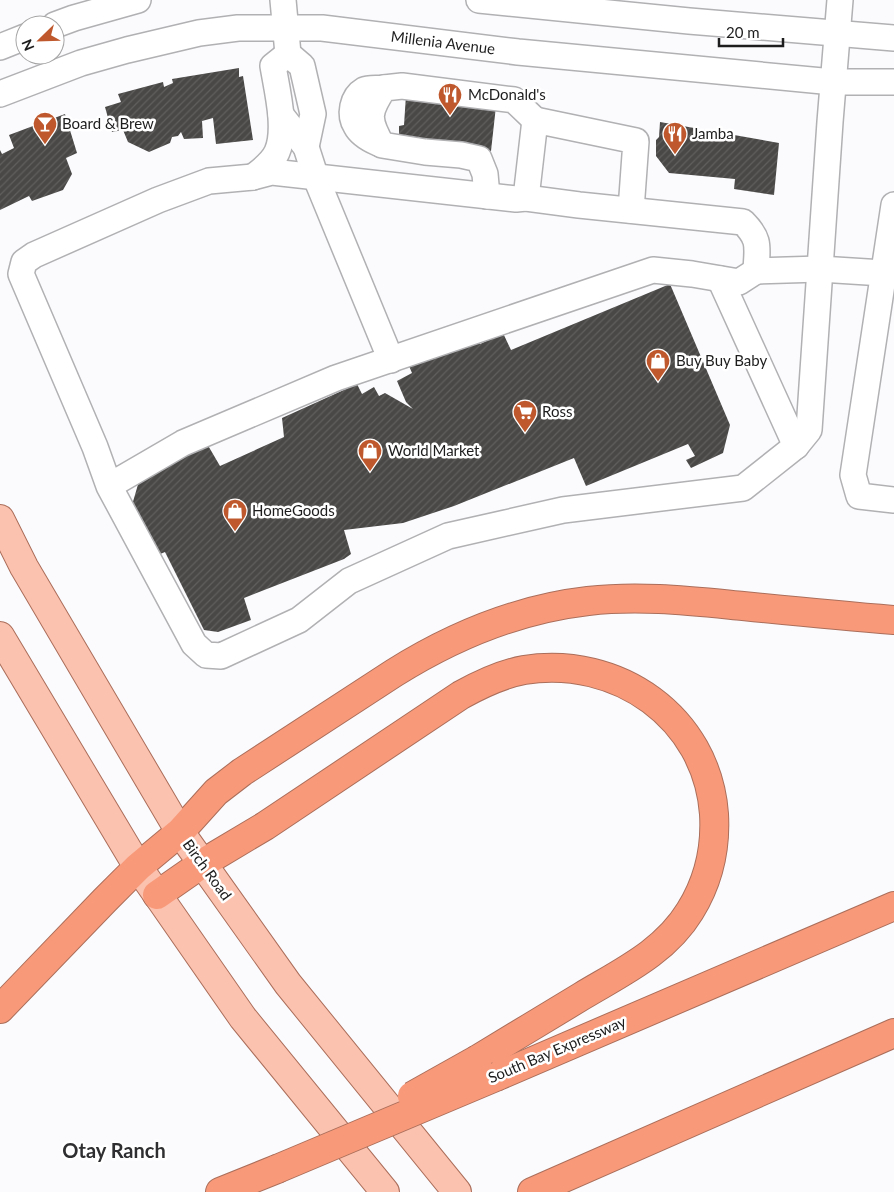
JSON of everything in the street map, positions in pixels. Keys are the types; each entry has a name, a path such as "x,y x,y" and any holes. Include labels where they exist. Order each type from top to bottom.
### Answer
{"highway":[{"path":"0,1009 138,867 180,832 216,792 242,772 417,658 464,634 524,614 586,601 650,598 894,620"},
{"path":"157,895 203,863 265,826 461,695 487,681 505,675 542,668 579,670 615,679 648,697 663,708 687,736 704,768 713,804 714,840 709,867 700,894 679,927 666,942 651,955 488,1067"},
{"name":"South Bay Expressway","path":"220,1192 286,1166 488,1067 894,906"},
{"path":"532,1192 578,1184 618,1154 710,1112 894,1033"}],"main road":[{"name":"Birch Road","path":"0,519 24,568 180,832 288,984 457,1192"},
{"path":"0,636 138,867 157,895 244,1018 385,1192"}],"street":[{"path":"65,21 138,0"},
{"path":"283,0 288,54 302,66 313,114 306,148"},
{"path":"479,0 689,21 894,38"},
{"path":"756,270 757,241 752,230 743,222 272,172 252,177 209,181 158,200 34,255 24,262 21,274 110,486 194,644 206,655 221,656 299,620 349,581 448,536 563,510 743,488 796,446 810,430 840,0"},
{"name":"Millenia Avenue","path":"0,94 81,63 127,50 199,33 238,28 322,28 518,52 833,82 894,82"},
{"path":"0,47 15,41"},
{"path":"252,177 268,166 278,151 281,134 281,115 273,66 288,54"},
{"path":"487,196 485,174 479,159 382,145 368,138 356,126 352,111 354,99 365,90 402,86 514,100 534,120 636,141 631,210"},
{"path":"281,115 306,148 316,178 391,360"},
{"path":"526,198 534,120"},
{"path":"894,205 853,475 858,496 894,500"},
{"path":"110,486 189,440 336,378 654,270 739,282 756,270 820,269 883,273"},
{"path":"720,279 796,446"}],"building":[{"path":"239,68 239,77 243,76 253,140 216,144 213,118 202,121 203,138 184,139 181,132 178,136 172,137 170,143 149,152 128,142 123,130 112,132 105,107 121,102 118,94 163,82 164,87 173,83 172,79"},
{"name":"McDonald's","path":"406,95 496,106 491,151 399,139 399,126 404,125"},
{"path":"65,114 77,153 66,158 72,174 63,190 32,201 29,196 0,210 0,150 2,154 14,148 9,135"},
{"path":"660,122 779,143 774,195 734,189 735,179 669,173 656,156 656,140 659,137"},
{"path":"670,284 730,425 723,453 691,468 686,460 695,456 688,444 586,486 574,458 454,506 403,523 344,530 351,554 344,559 244,598 251,620 218,632 204,630 165,552 153,557 130,512 139,481 206,442 220,466 284,437 282,418 357,384 362,394 374,387 379,396 385,393 413,409 406,402 397,381 412,373 409,366 477,337 480,344 503,333 511,350"}],"place":[{"name":"McDonald's","path":"450,116"},
{"name":"Board & Brew","path":"45,145"},
{"name":"Jamba","path":"675,155"},
{"name":"Buy Buy Baby","path":"658,382"},
{"name":"Ross","path":"525,433"},
{"name":"World Market","path":"370,472"},
{"name":"HomeGoods","path":"235,532"}],"district":[{"name":"Otay Ranch","path":"114,1151"}]}
